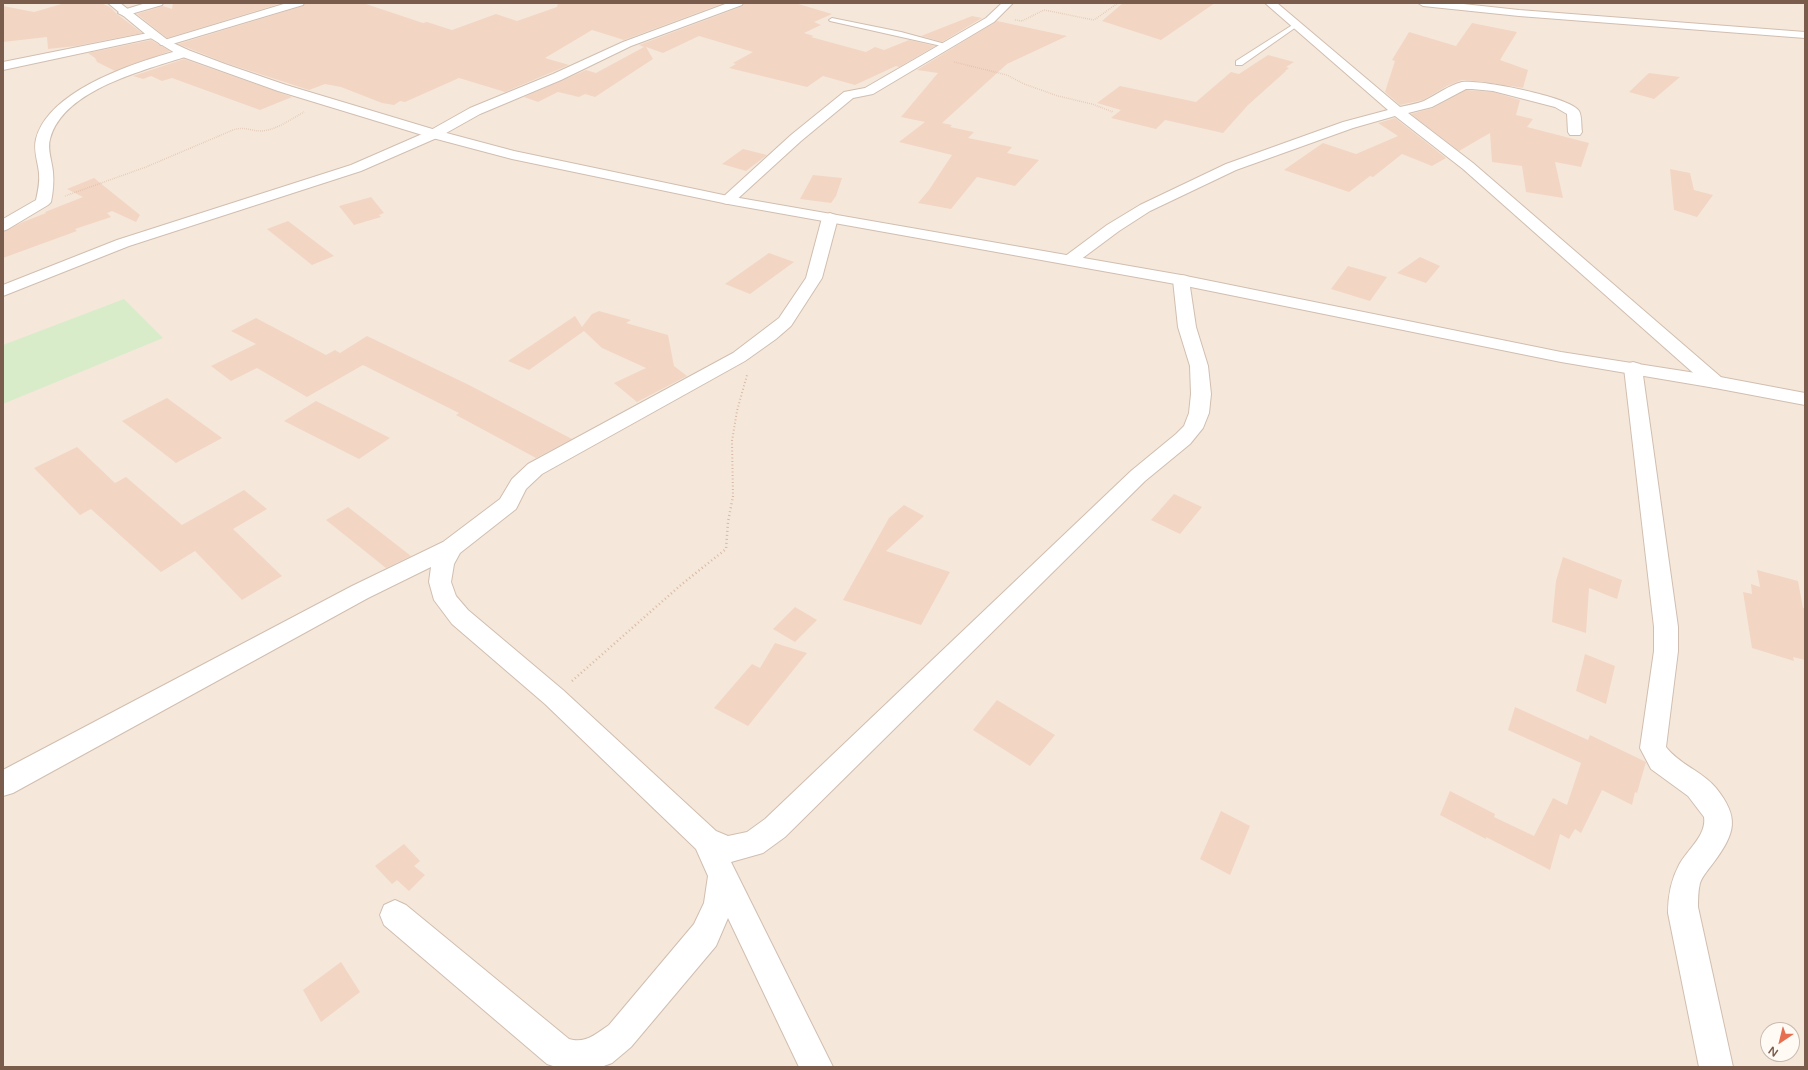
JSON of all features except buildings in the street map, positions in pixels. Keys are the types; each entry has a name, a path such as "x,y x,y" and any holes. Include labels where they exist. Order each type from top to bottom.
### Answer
{"street":[{"path":"119,8 158,3"},
{"path":"3,66 159,39 299,3"},
{"path":"3,291 122,243 229,210 356,168 434,134 475,111 557,77 627,44 738,3"},
{"path":"728,200 796,138 849,95 869,91 996,15 1008,3"},
{"path":"1270,3 1399,113 1468,166 1715,382"},
{"path":"1423,3 1518,8 1805,35"},
{"path":"119,8 159,39 184,53 333,104 512,155 728,200 1181,280 1554,355 1715,382 1805,399"},
{"path":"3,226 44,202 46,174 42,140 46,129 57,114 74,97 84,91 130,71 184,53"},
{"path":"1070,260 1113,228 1145,208 1231,167 1348,125 1399,113 1427,104 1463,86 1472,85 1493,87 1560,104 1573,112 1575,132"},
{"path":"3,784 360,592 451,548 508,504 514,497 516,489 522,480 536,469 739,357 770,335 785,322 814,278 830,218"},
{"path":"451,548 443,564 440,582 446,600 460,617 554,697 706,840 728,849 753,844 775,828 1138,476 1183,439 1193,428 1199,413 1201,394 1198,366 1187,327 1181,280"},
{"path":"1633,368 1666,627 1666,651 1653,748 1663,764 1696,786 1706,796 1716,810 1719,821 1717,832 1690,872 1683,893 1683,913 1716,1067"},
{"path":"706,840 809,1062"},
{"path":"395,915 559,1052 577,1058 600,1051 620,1036 705,935 719,905 723,876"}],"lane":[{"path":"832,20 946,45"},
{"path":"1239,63 1296,25"}],"path":[{"path":"996,15 1022,22 1044,10 1094,20 1118,3"},
{"path":"925,57 973,66 1007,76 1024,84 1058,96 1092,104 1113,112"},
{"path":"44,202 146,167 240,127 247,127 259,131 268,130 304,112 333,104"},
{"path":"554,697 607,648 676,589 726,549 728,522 733,499 732,441 737,411 747,378 748,364 739,357"}],"shaded area":[{"path":"3,3 1805,3 1805,1067 3,1067"}],"green space":[{"path":"124,299 163,338 3,404 3,345"}]}
